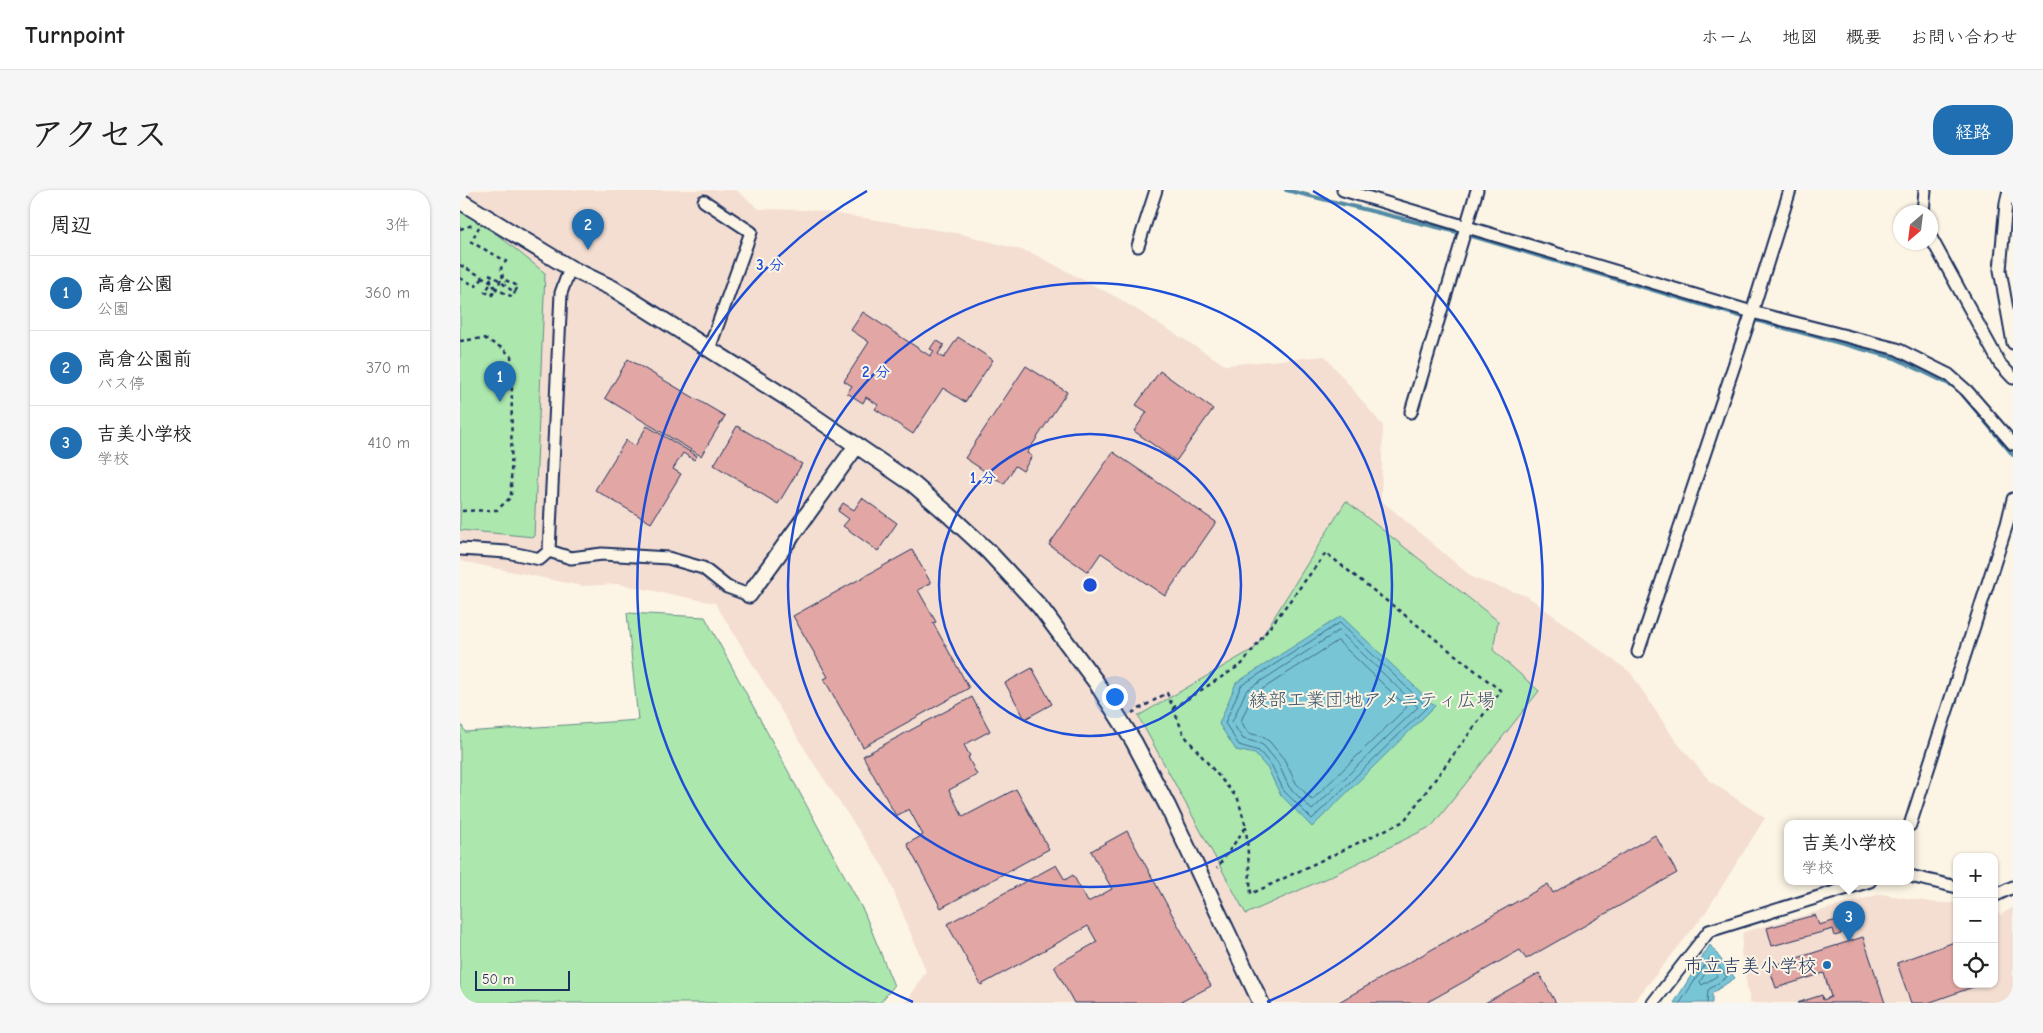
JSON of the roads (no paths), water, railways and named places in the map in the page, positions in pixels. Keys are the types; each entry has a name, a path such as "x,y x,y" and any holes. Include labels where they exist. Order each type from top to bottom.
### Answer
{"street":[{"path":"1138,246 1156,190"},
{"path":"1343,190 1752,312 1896,350 1949,375 1967,391 2013,444"},
{"path":"1411,412 1477,190"},
{"path":"1638,652 1752,312 1790,190"},
{"path":"1924,205 1925,190"},
{"path":"2009,190 2006,203 2000,270 2013,342"},
{"path":"460,201 570,268 614,289 857,445 913,484 988,551 1040,607 1096,682 1134,742 1168,807 1261,1003"},
{"path":"704,201 752,232 709,349"},
{"path":"1938,250 2000,364 2013,378"},
{"path":"460,549 507,552 540,559 549,551 561,293 570,268"},
{"path":"549,551 571,558 602,554 668,558 703,568 727,587 748,595 857,445"},
{"path":"1912,820 2007,524 2013,499"},
{"path":"1914,877 1953,886"},
{"path":"1654,1003 1709,931 1857,885"},
{"path":"1998,894 2013,887"}],"water":[{"path":"1341,616 1435,706 1312,827 1280,794 1268,769 1255,754 1236,750 1219,724 1236,683"},
{"path":"1710,945 1735,978 1712,993 1712,1003 1674,1003"}],"waterway":[{"path":"1286,190 1465,234 1740,316 1895,358 1957,388 2013,455"}],"place":[{"name":"高倉公園前","path":"588,250"},
{"name":"高倉公園","path":"500,402"},
{"name":"吉美小学校","path":"1849,942"},
{"name":"市立吉美小学校","path":"1827,965"}],"park label":[{"name":"綾部工業団地アメニティ広場","path":"1372,699"}]}
